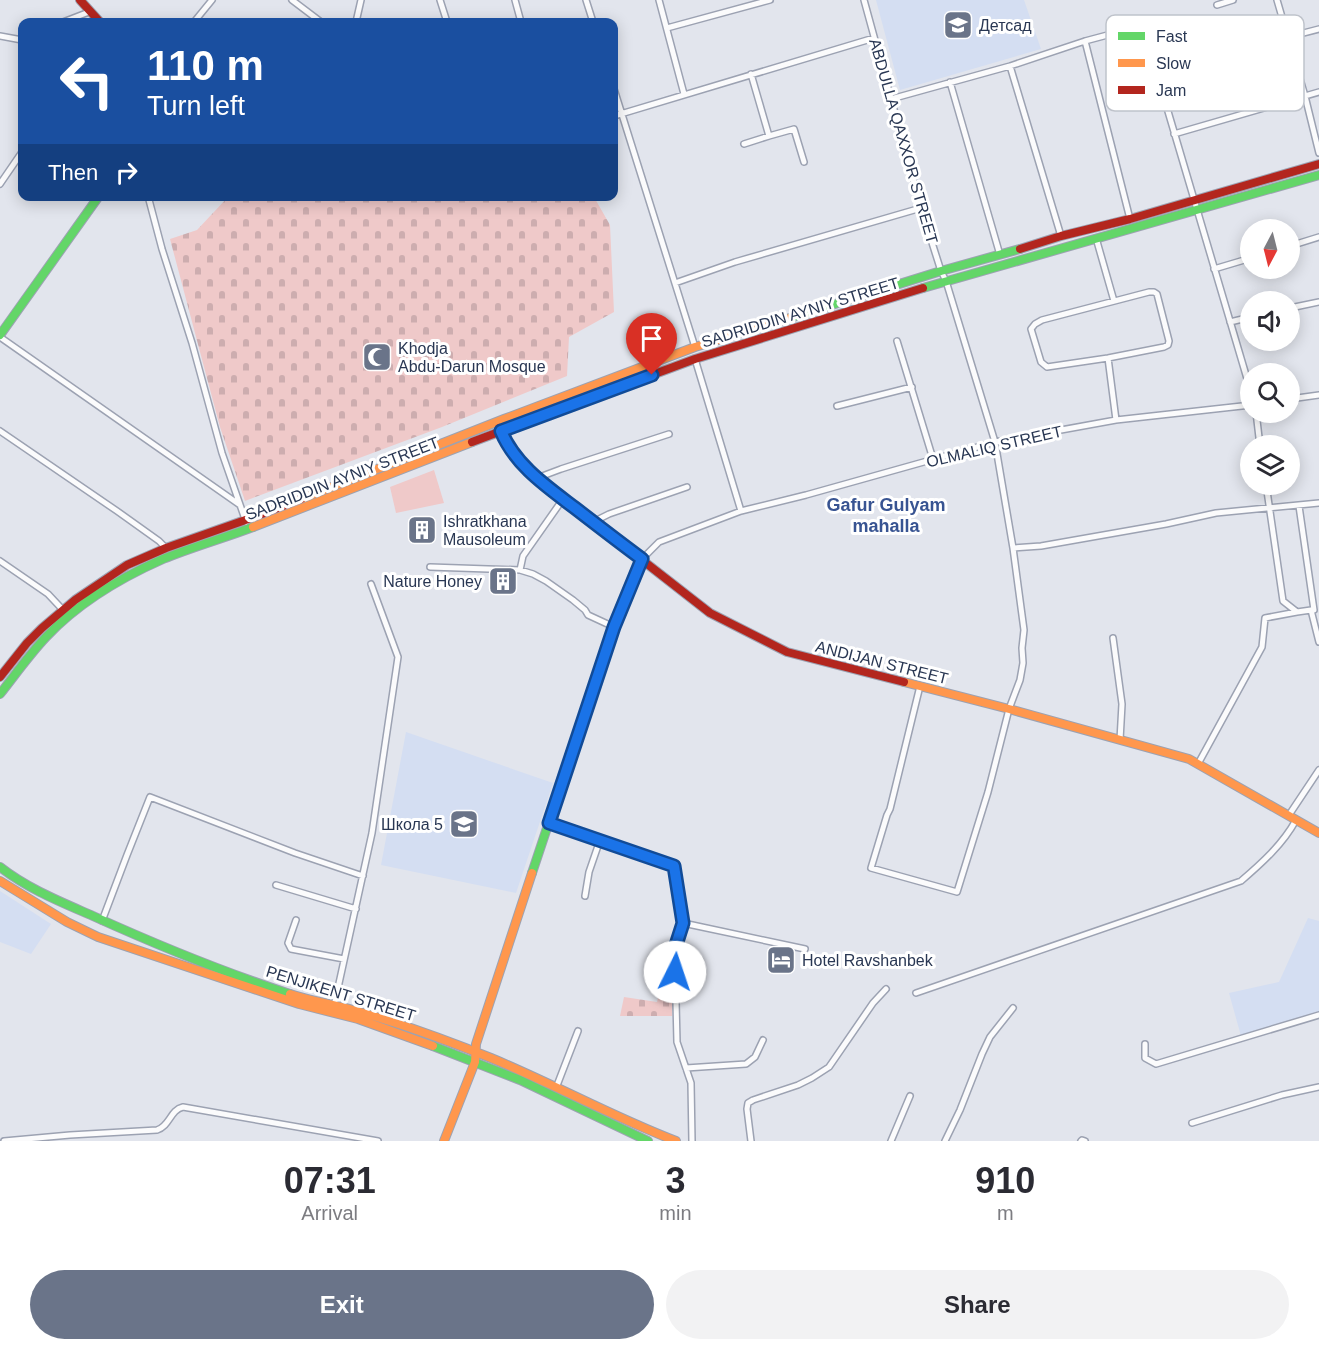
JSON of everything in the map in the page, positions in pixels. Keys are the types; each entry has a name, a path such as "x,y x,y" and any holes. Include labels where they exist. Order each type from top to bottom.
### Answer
{"main road":[{"path":"80,0 95,18"},
{"name":"SADRIDDIN AYNIY STREET","path":"0,677 42,628 63,610 109,576 166,548 245,520 695,347 941,271 1319,164"},
{"name":"SADRIDDIN AYNIY STREET","path":"0,694 47,636 76,610 102,591 164,559 695,359 946,281 1319,175"},
{"path":"0,336 95,201"},
{"name":"ANDIJAN STREET","path":"496,422 508,446 519,461 563,499 710,613 787,652 1009,709 1189,759 1319,833"},
{"path":"444,1141 475,1062 476,1044 497,978 614,627 642,559"},
{"name":"PENJIKENT STREET","path":"0,867 27,886 153,943 275,989 405,1026 475,1052 642,1128 676,1141"},
{"name":"PENJIKENT STREET","path":"0,881 67,922 98,937 298,1004 381,1027 520,1080 637,1139 648,1141"},
{"path":"67,922 74,908"}],"street":[{"path":"197,18 212,0"},
{"path":"292,0 316,18"},
{"path":"357,18 361,0"},
{"path":"440,0 446,18"},
{"path":"515,0 520,18"},
{"path":"586,0 592,18"},
{"path":"659,0 684,94"},
{"path":"667,28 770,0"},
{"name":"ABDULLA QAXXOR STREET","path":"864,0 921,208 946,281"},
{"path":"1217,5 1233,0"},
{"path":"1277,0 1281,15"},
{"path":"73,18 89,12"},
{"path":"1304,33 1319,29"},
{"path":"891,99 1010,66 1106,35"},
{"path":"0,36 18,39"},
{"path":"618,115 874,38"},
{"path":"1085,41 1130,219"},
{"path":"1010,66 1061,236"},
{"path":"751,74 769,136"},
{"path":"950,82 1000,255"},
{"path":"1305,96 1319,92"},
{"path":"1304,93 1319,153"},
{"path":"618,103 695,347"},
{"path":"1167,111 1242,363"},
{"path":"1174,135 1255,111"},
{"path":"744,144 794,129 804,162"},
{"path":"0,184 18,158"},
{"path":"149,201 222,453 248,529"},
{"path":"675,283 735,262 921,208"},
{"path":"1300,243 1319,237"},
{"path":"1096,238 1114,301"},
{"path":"1214,269 1240,261"},
{"path":"920,686 890,809 871,868 957,892 988,792 1009,709 1020,680 1024,630 995,442 946,281"},
{"path":"1149,292 1157,294 1168,345 1108,358 1047,367 1041,362 1031,329 1042,320 1149,292"},
{"path":"1300,306 1319,302"},
{"path":"1230,322 1240,320"},
{"path":"0,336 242,506"},
{"path":"897,341 933,459"},
{"path":"1108,358 1116,420"},
{"path":"695,359 741,511"},
{"path":"837,406 912,387"},
{"path":"1300,398 1319,395"},
{"name":"OLMALIQ STREET","path":"642,559 659,542 741,511 995,442 1116,420 1240,406"},
{"path":"0,431 117,511 166,548"},
{"path":"537,478 669,434"},
{"path":"593,522 609,514 687,488"},
{"path":"1267,495 1283,601 1297,612"},
{"path":"520,570 523,556 563,499"},
{"path":"1013,548 1041,546 1216,513 1319,503"},
{"path":"1299,506 1319,642"},
{"path":"0,561 48,594 63,610"},
{"path":"430,567 520,570 533,574 573,600 588,615 614,627"},
{"path":"334,1006 374,822 398,657 371,584"},
{"path":"1198,764 1262,647 1265,618 1315,610"},
{"path":"1113,638 1122,704 1120,740"},
{"path":"1288,815 1319,770"},
{"path":"102,921 150,796 295,853 363,876"},
{"path":"916,993 1241,881 1266,859 1290,831 1296,819"},
{"path":"549,823 674,866 683,923 676,945 675,961 677,1042 692,1083 692,1141"},
{"path":"585,896 589,872 600,840"},
{"path":"276,885 356,909"},
{"path":"296,920 288,943 291,949 344,959"},
{"path":"683,923 805,949"},
{"path":"751,1141 748,1103 812,1078 829,1067 867,1011 886,989"},
{"path":"945,1141 990,1037 1013,1008"},
{"path":"1145,1044 1144,1058 1156,1064 1319,1015"},
{"path":"556,1088 578,1031"},
{"path":"686,1068 746,1064 754,1057 763,1040"},
{"path":"1192,1123 1282,1095 1319,1087"},
{"path":"891,1141 910,1096"},
{"path":"4,1141 157,1130 166,1125 175,1110 183,1107 378,1141"}],"shaded area":[{"name":"Детсад","path":"876,0 1024,0 1041,49 900,90"},
{"name":"Школа 5","path":"406,732 553,783 516,893 381,865"},
{"path":"0,891 51,924 31,954 0,942"},
{"path":"1308,918 1319,921 1319,1013 1241,1036 1229,993 1279,982"}],"green space":[{"path":"224,201 596,201 610,225 614,312 569,337 567,376 442,427 245,501 220,427 170,239 197,230"},
{"path":"434,470 444,503 396,513 390,487"},
{"path":"624,997 657,1002 658,998 672,998 672,1016 620,1016"}],"traffic: fast":[{"path":"923,288 1319,175"},
{"path":"0,335 95,201"},
{"path":"790,318 1020,249"},
{"path":"0,694 46,637 100,592 163,559 253,527"},
{"path":"532,873 614,627 642,559"},
{"path":"0,867 45,894 117,927 215,967 290,994"},
{"path":"433,1046 520,1080 648,1141"}],"traffic: slow":[{"path":"301,499 695,347 790,318"},
{"path":"253,527 472,442"},
{"path":"904,682 1189,759 1319,833"},
{"path":"444,1141 475,1062 476,1044 532,873"},
{"path":"0,881 67,922 98,937 299,1004 358,1019 433,1046"},
{"path":"290,994 371,1015 457,1045 514,1068 629,1122 676,1141"}],"traffic: jam":[{"path":"80,0 96,18"},
{"path":"1020,249 1319,164"},
{"path":"472,442 695,359 923,288"},
{"path":"499,428 515,455 537,478 710,613 787,652 904,682"},
{"path":"0,677 42,628 75,600 127,565 166,548 301,499"}],"place":[{"name":"Детсад","path":"958,25"},
{"name":"Khodja Abdu-Darun Mosque","path":"377,357"},
{"name":"Ishratkhana Mausoleum","path":"422,530"},
{"name":"Nature Honey","path":"503,581"},
{"name":"Школа 5","path":"464,824"},
{"name":"Hotel Ravshanbek","path":"781,960"}],"district":[{"name":"Gafur Gulyam mahalla","path":"886,515"}],"route":[{"path":"652,375 501,431 519,461 537,478 642,559 614,627 549,823 674,866 683,923 676,945 675,972"}]}
